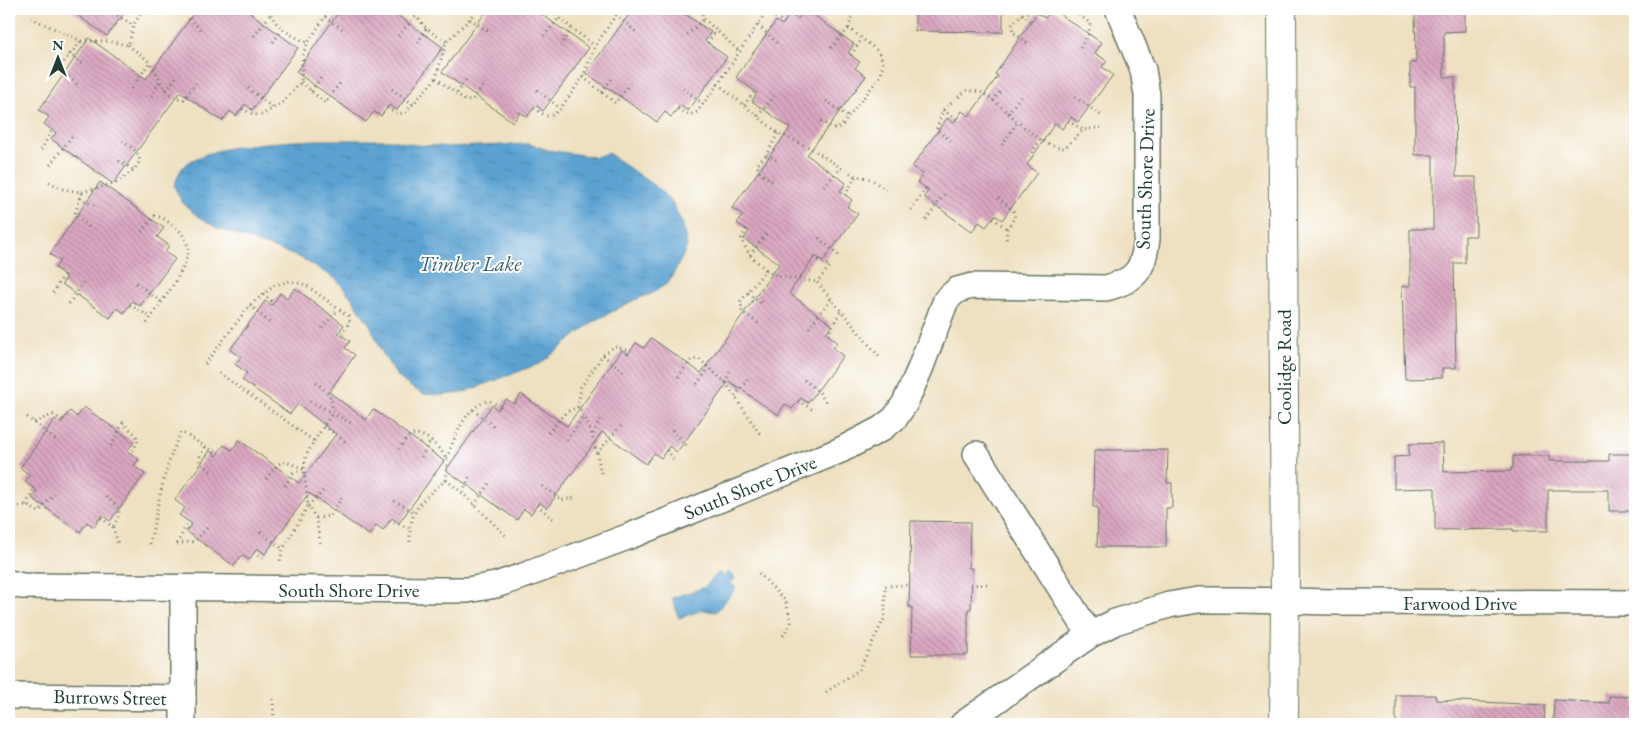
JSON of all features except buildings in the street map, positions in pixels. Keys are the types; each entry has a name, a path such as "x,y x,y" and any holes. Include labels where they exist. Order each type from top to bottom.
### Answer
{"street":[{"name":"South Shore Drive","path":"9,583 22,586 183,589 467,590 505,582 630,536 841,450 882,429 895,418 905,404 946,300 957,290 972,286 1106,288 1124,284 1137,273 1145,256 1147,239 1148,95 1143,70 1118,9"},
{"name":"Coolidge Road","path":"1282,9 1284,724"},
{"path":"976,454 1090,635"},
{"path":"183,589 183,698"},
{"name":"Farwood Drive","path":"963,724 1090,635 1115,622 1169,605 1198,600 1635,603"},
{"name":"Burrows Street","path":"9,696 183,698 183,724"}],"path":[{"path":"187,9 188,18 202,30"},
{"path":"254,36 270,15 270,9"},
{"path":"242,109 255,116 262,115 282,103 301,82 303,53 330,9"},
{"path":"416,9 417,15 426,29 446,42"},
{"path":"387,108 399,114 406,112 436,78 444,55 446,42 470,19 476,9"},
{"path":"556,9 559,18 595,46"},
{"path":"534,108 546,116 553,116 560,109 583,77 595,46 620,9"},
{"path":"701,9 704,19 740,52"},
{"path":"831,48 849,28 853,9"},
{"path":"1026,44 1013,32 1012,25 1022,14 1036,9"},
{"path":"1071,9 1090,23 1089,33 1080,48"},
{"path":"128,45 134,26 143,10"},
{"path":"678,109 690,116 697,112 767,11 785,22"},
{"path":"113,13 134,26"},
{"path":"616,14 636,32"},
{"path":"1022,14 1031,21"},
{"path":"270,15 282,30 308,44"},
{"path":"398,36 417,15"},
{"path":"324,17 346,31"},
{"path":"31,18 81,40 108,41 128,45 150,63 166,90 176,99 184,99 196,83"},
{"path":"544,36 559,18"},
{"path":"470,19 490,33"},
{"path":"687,35 704,19"},
{"path":"758,24 779,45"},
{"path":"563,42 572,27"},
{"path":"821,121 835,129 841,127 881,75 883,62 879,52 849,28"},
{"path":"418,44 426,29"},
{"path":"273,42 282,30"},
{"path":"708,44 716,30"},
{"path":"851,55 862,39"},
{"path":"77,84 61,70 69,54 81,40"},
{"path":"69,54 82,63"},
{"path":"131,89 150,63"},
{"path":"166,90 176,77"},
{"path":"583,77 616,103 630,84"},
{"path":"311,92 320,78"},
{"path":"436,78 466,101 472,100 485,83"},
{"path":"457,93 467,78"},
{"path":"602,92 612,79"},
{"path":"151,96 160,81"},
{"path":"301,82 324,103 340,83"},
{"path":"718,84 778,133 812,148 856,176 871,179 887,191"},
{"path":"248,88 272,108"},
{"path":"392,88 413,104"},
{"path":"683,88 703,104"},
{"path":"538,90 560,109"},
{"path":"951,141 936,130 943,110 967,90 981,92 1055,148 1065,148 1082,130 1102,127"},
{"path":"993,101 1001,90"},
{"path":"744,105 755,92"},
{"path":"1008,113 1022,95"},
{"path":"758,116 774,96"},
{"path":"1075,97 1102,116"},
{"path":"826,101 848,117"},
{"path":"943,110 956,119"},
{"path":"1002,145 1018,121"},
{"path":"1068,121 1082,130"},
{"path":"41,150 52,130"},
{"path":"772,181 760,173 757,165 767,154 778,133"},
{"path":"50,165 72,136"},
{"path":"1029,157 1041,139"},
{"path":"49,182 63,189 82,192 116,183 134,170 140,161 137,152 124,141"},
{"path":"767,154 776,160"},
{"path":"119,161 134,170"},
{"path":"824,186 841,168"},
{"path":"845,195 856,176"},
{"path":"911,210 926,188"},
{"path":"82,192 75,214 89,227"},
{"path":"926,220 945,193"},
{"path":"80,198 94,206"},
{"path":"998,198 1013,210 1015,217 1007,229 1006,243"},
{"path":"142,232 154,216 159,216 178,228 186,241 188,251 186,263 146,326"},
{"path":"993,218 1007,229"},
{"path":"746,229 741,240 750,255 766,270 778,276 817,282 882,359"},
{"path":"750,255 766,234"},
{"path":"819,238 838,256"},
{"path":"813,258 830,266 817,282"},
{"path":"758,323 742,312 741,301 766,270"},
{"path":"54,293 64,275"},
{"path":"69,304 84,280"},
{"path":"205,364 250,305 275,285 291,281 306,285 348,316 350,322 341,335"},
{"path":"136,283 161,302"},
{"path":"748,293 761,303"},
{"path":"263,294 274,303"},
{"path":"808,328 831,299"},
{"path":"130,305 151,317"},
{"path":"250,305 270,323"},
{"path":"322,328 338,310"},
{"path":"828,335 841,310"},
{"path":"601,473 593,434 578,407 581,387 603,355 616,346 630,351"},
{"path":"603,355 625,373"},
{"path":"678,377 690,360 699,359 725,382 760,434"},
{"path":"697,384 709,368"},
{"path":"725,382 731,370"},
{"path":"219,373 314,441"},
{"path":"735,396 750,376"},
{"path":"804,380 819,392 828,405"},
{"path":"316,381 330,395 333,412 306,456 304,469 308,506 316,518 320,542"},
{"path":"310,401 352,424"},
{"path":"446,480 446,458 459,426 483,402 490,401 500,407"},
{"path":"798,401 815,411"},
{"path":"548,433 566,412 578,407"},
{"path":"473,410 496,428"},
{"path":"34,422 53,415 63,420"},
{"path":"568,440 584,416"},
{"path":"27,417 58,442"},
{"path":"593,434 600,419"},
{"path":"111,446 123,423 136,435 138,440 131,454"},
{"path":"324,426 348,444"},
{"path":"597,453 621,426"},
{"path":"672,430 687,446"},
{"path":"150,544 164,479 173,448 181,432 218,454"},
{"path":"399,448 409,437 418,435 431,440 446,458"},
{"path":"420,457 431,440"},
{"path":"205,446 199,458 202,464 214,474"},
{"path":"667,450 674,460"},
{"path":"266,479 278,463 285,461 304,469"},
{"path":"285,486 293,474 304,469"},
{"path":"463,492 470,476"},
{"path":"446,480 463,492 507,537"},
{"path":"410,543 409,528 414,512 431,492 446,480"},
{"path":"474,505 490,481"},
{"path":"542,486 562,500 574,498"},
{"path":"26,505 34,489"},
{"path":"279,563 283,549 308,506 323,491"},
{"path":"9,507 26,505 39,512 54,494"},
{"path":"316,518 330,516 342,496"},
{"path":"106,498 118,508 120,515 113,527"},
{"path":"394,501 414,512"},
{"path":"537,505 553,519"},
{"path":"101,518 113,527 118,544"},
{"path":"188,521 176,544 195,541 208,527"},
{"path":"389,522 409,528"},
{"path":"260,532 283,549"},
{"path":"759,573 786,602 791,622 782,636"},
{"path":"971,585 989,584"},
{"path":"826,692 859,670 885,617 885,586 909,585"},
{"path":"273,699 274,724"},
{"path":"607,724 678,721 686,724"}],"water":[{"name":"Timber Lake","path":"317,140 392,140 415,145 455,147 529,144 548,150 595,157 608,153 660,190 672,203 683,225 687,246 668,283 651,294 634,300 593,322 541,363 462,393 423,394 397,376 384,356 370,325 352,298 336,279 301,258 217,228 197,216 182,202 174,186 185,165 213,152 248,145"},
{"path":"719,572 724,577 728,572 735,578 731,583 736,588 716,612 703,610 679,618 672,598 705,587"}]}
